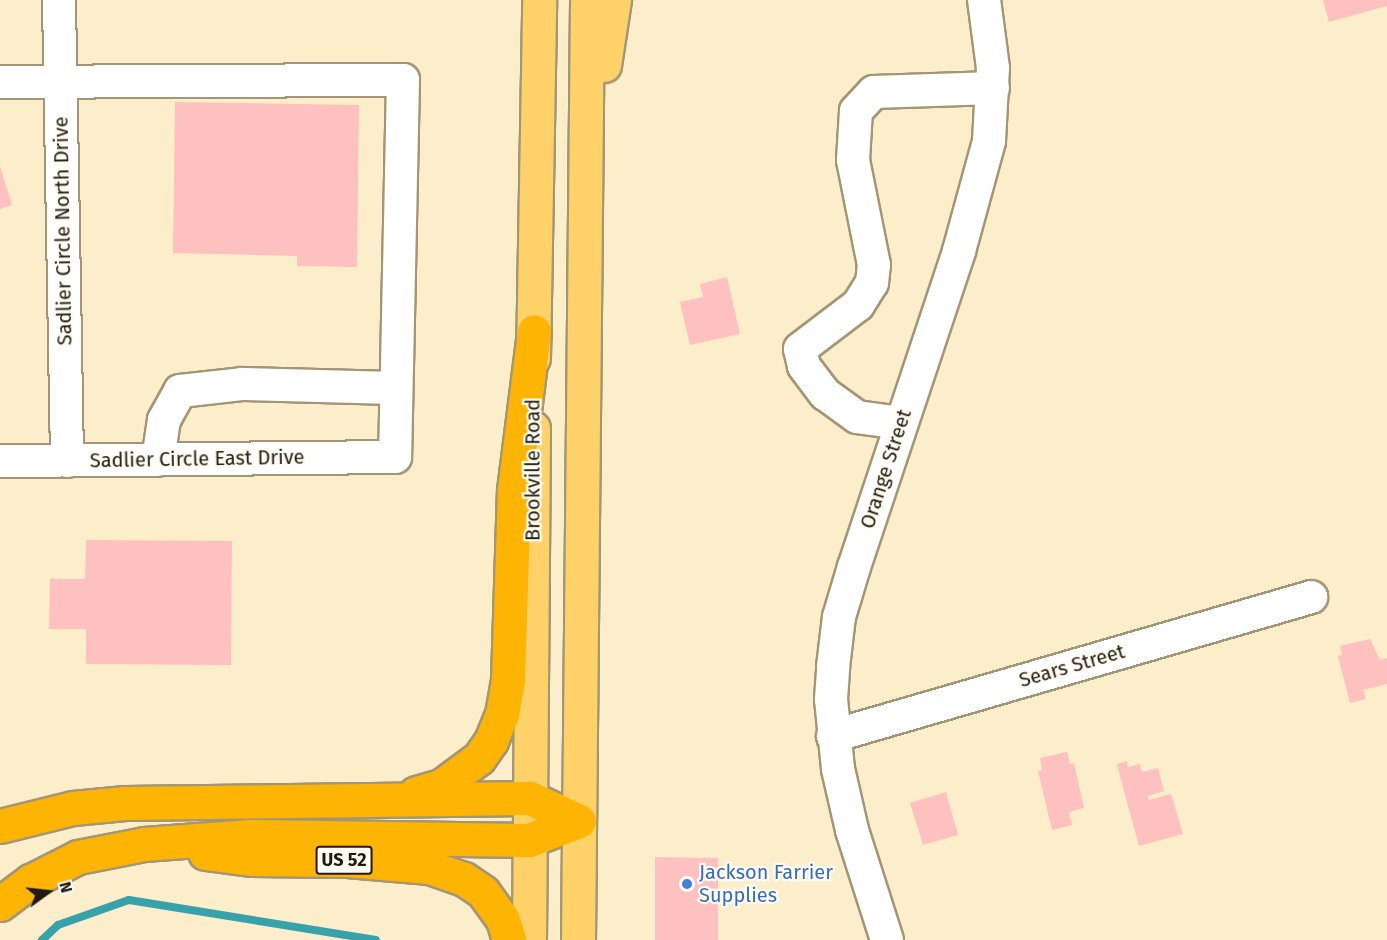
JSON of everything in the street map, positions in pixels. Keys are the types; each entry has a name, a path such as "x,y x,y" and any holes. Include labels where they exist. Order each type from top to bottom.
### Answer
{"highway":[{"path":"388,800 441,786 459,774 491,741 502,714 508,679 514,490 534,331"},
{"path":"0,826 73,808 125,803 530,798 579,821"},
{"path":"144,844 251,836 529,840 579,821"},
{"name":"US 52","path":"0,904 31,881 78,857 144,844 251,859 347,860 429,867 464,879 483,892 503,920 509,940"}],"main road":[{"path":"524,0 538,75"},
{"name":"Brookville Road","path":"529,940 539,0"},
{"path":"578,940 587,0"},
{"path":"585,136 606,59 614,0"}],"street":[{"name":"Sadlier Circle North Drive","path":"59,0 67,461"},
{"name":"Orange Street","path":"887,940 844,802 833,736 831,699 839,617 982,172 989,141 993,88 984,0"},
{"path":"0,82 60,80 148,84 403,80 396,388 242,384 180,391 164,420 158,460"},
{"path":"901,423 857,417 825,394 804,366 800,349 858,305 872,283 874,264 853,160 856,111 874,92 993,88"},
{"name":"Sadlier Circle East Drive","path":"0,461 395,457 396,388"},
{"name":"Sears Street","path":"833,736 1311,597"}],"building":[{"path":"1323,0 1387,0 1387,6 1329,22"},
{"path":"175,102 359,105 357,267 297,266 297,256 173,253"},
{"path":"0,166 12,205 0,209"},
{"path":"727,277 740,334 690,345 680,302 703,297 700,284"},
{"path":"86,540 232,541 231,665 86,664 86,629 49,629 50,579 85,579"},
{"path":"1370,639 1380,660 1387,658 1387,684 1363,690 1366,699 1350,703 1338,656 1342,655 1340,646"},
{"path":"1067,752 1070,764 1074,763 1084,808 1069,812 1072,825 1052,830 1038,771 1042,770 1040,758"},
{"path":"1127,761 1128,767 1140,764 1142,772 1158,768 1164,791 1148,796 1149,800 1171,794 1183,834 1139,846 1117,764"},
{"path":"946,792 958,835 923,845 910,803"},
{"name":"Jackson Farrier Supplies","path":"655,857 718,858 718,940 655,940"}],"waterway":[{"path":"42,940 58,925 129,900 376,940"}],"place":[{"name":"Jackson Farrier Supplies","path":"687,884"}]}
